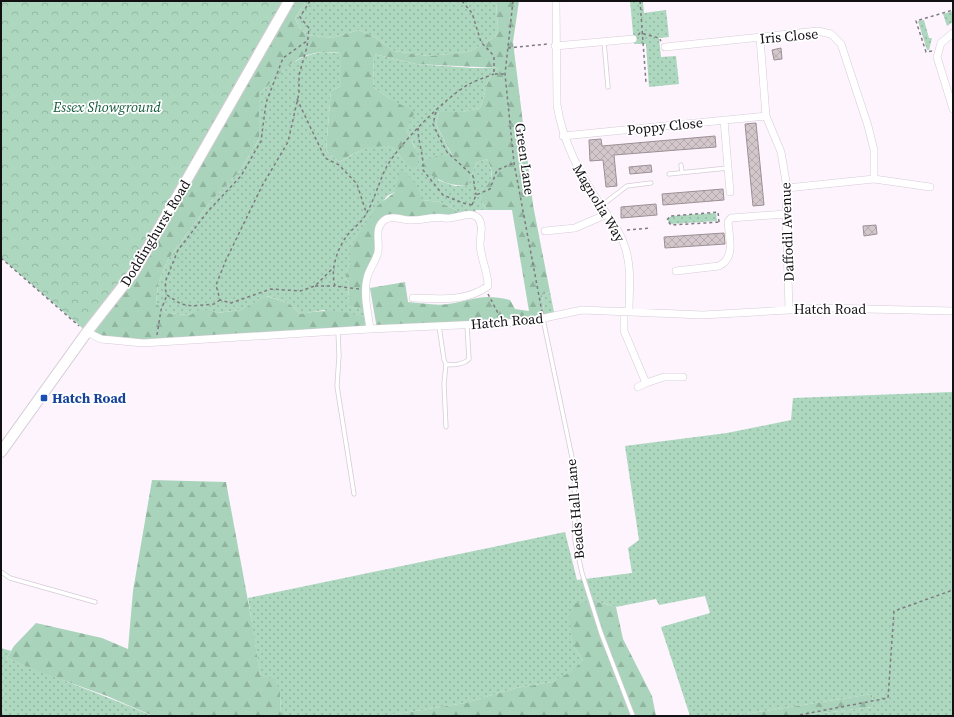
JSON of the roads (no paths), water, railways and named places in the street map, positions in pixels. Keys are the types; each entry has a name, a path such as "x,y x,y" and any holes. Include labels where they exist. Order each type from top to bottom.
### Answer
{"street":[{"name":"Doddinghurst Road","path":"1,452 87,332 134,272 289,1"},
{"name":"Magnolia Way","path":"556,1 557,105 564,136 580,175 619,231 628,260 624,331 646,383"},
{"name":"Iris Close","path":"665,47 818,31 831,34 841,44 868,126 874,150 874,179"},
{"path":"953,33 941,43 937,57 953,109"},
{"name":"Daffodil Avenue","path":"760,38 766,116 781,152 787,188 786,214 789,309"},
{"path":"556,45 633,39"},
{"name":"Poppy Close","path":"564,136 766,116"},
{"path":"724,120 730,192"},
{"path":"787,188 874,179 930,187"},
{"path":"545,231 575,228 586,225 607,214"},
{"path":"676,271 719,266 725,263 729,258 731,251 728,222 731,218 786,214"},
{"path":"370,329 365,289 367,277 378,253 377,232 381,222 387,218 397,217 408,220 426,217 448,219 471,215 479,219 481,227 480,246 488,276 488,286 462,298 412,298"},
{"name":"Hatch Road","path":"87,332 101,339 143,343 370,329 525,322 544,320 582,310 703,315 789,309 860,308 953,311"},
{"path":"638,387 664,377 683,376"}],"lane":[{"path":"604,42 608,87"},
{"path":"681,165 682,172"},
{"path":"669,174 728,168"},
{"path":"601,206 627,186 651,183"},
{"name":"Beads Hall Lane","path":"544,320 574,467 575,541 582,573 601,633 633,716"},
{"path":"446,364 466,362 469,359 467,325"},
{"path":"439,326 442,354 446,364 444,384 446,428"},
{"path":"338,331 339,356 337,386 354,494"},
{"path":"1,572 10,578 94,602"}],"place":[{"name":"Hatch Road","path":"44,398"}],"park label":[{"name":"Essex Showground","path":"107,107"}]}
